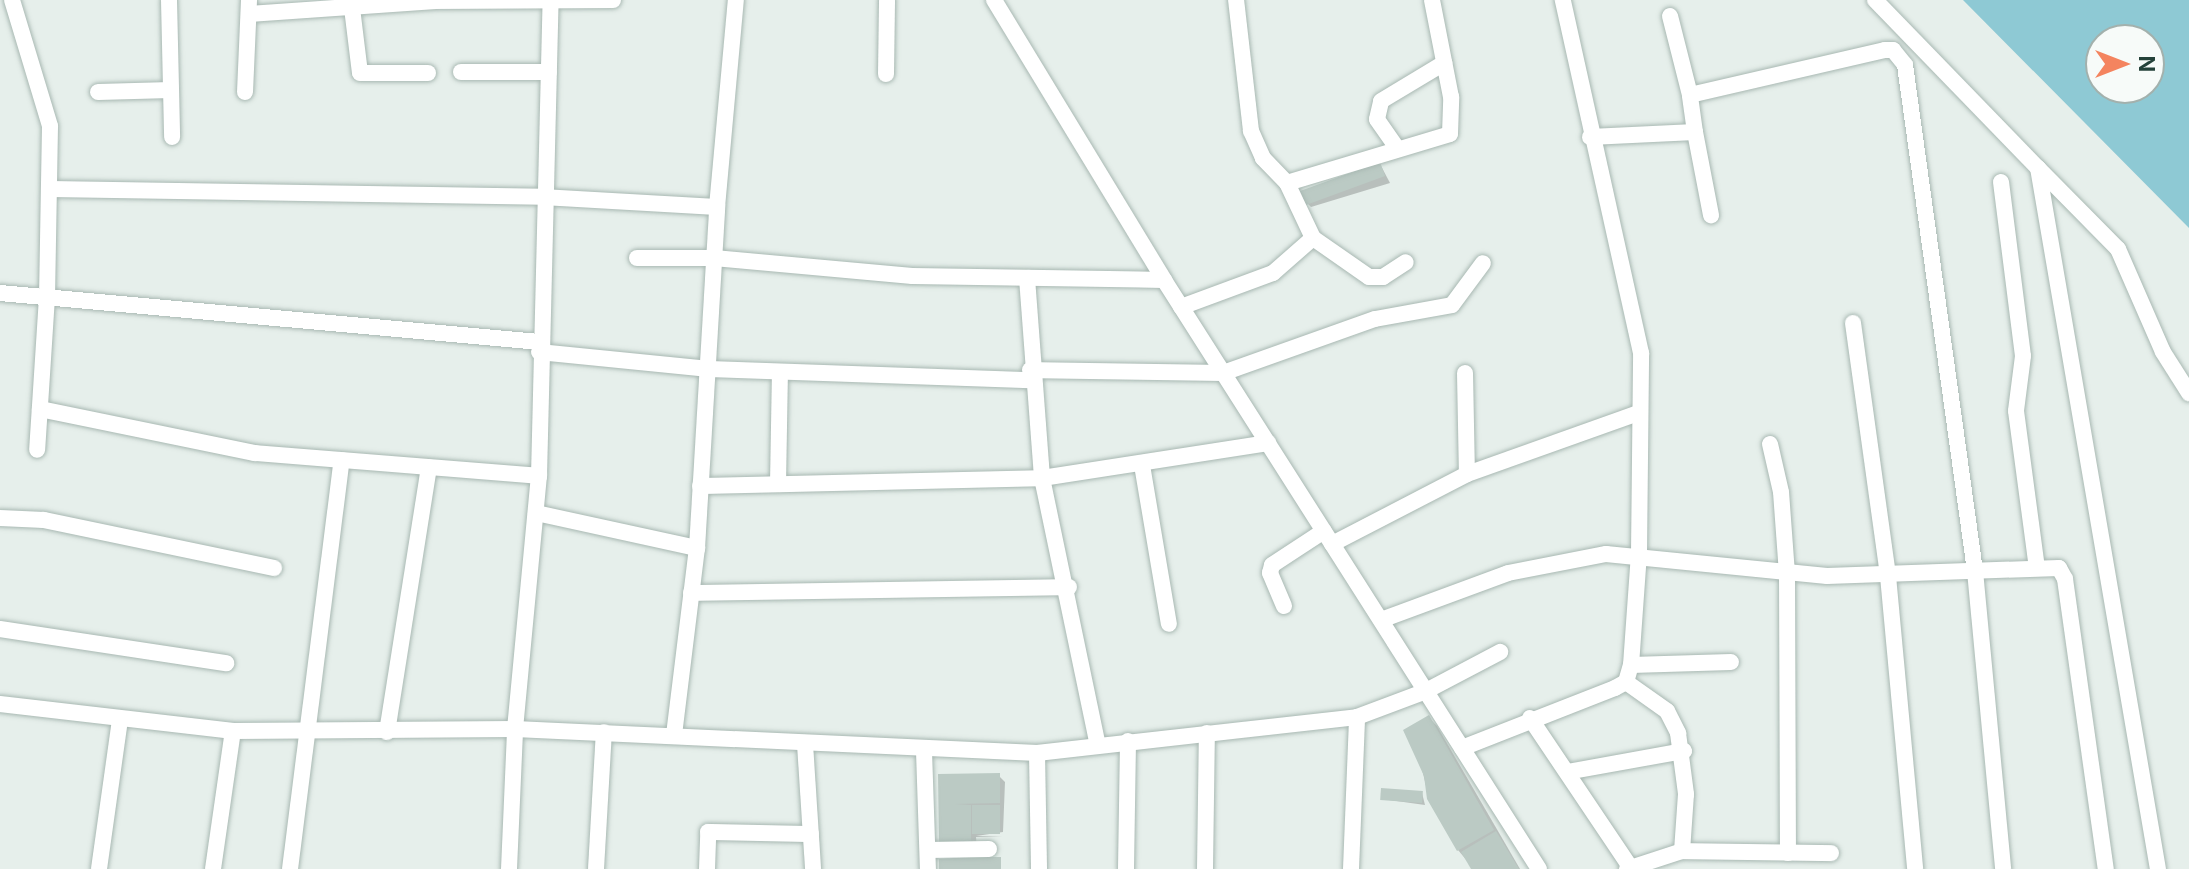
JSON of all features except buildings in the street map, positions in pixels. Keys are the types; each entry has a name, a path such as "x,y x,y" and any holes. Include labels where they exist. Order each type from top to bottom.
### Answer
{"street":[{"path":"0,4 5,0"},
{"path":"12,0 50,126 47,297 37,450"},
{"path":"169,0 172,137"},
{"path":"245,92 249,7 352,8 436,1 613,0"},
{"path":"674,735 697,548 717,207 736,0"},
{"path":"886,74 887,0"},
{"path":"1236,0 1251,131 1263,158 1287,183 1313,238 1369,277 1383,277 1406,262"},
{"path":"1287,183 1397,148 1446,138 1453,131 1432,0"},
{"path":"1563,0 1590,137 1641,353 1638,413 1639,554 1631,665 1626,682"},
{"path":"1875,0 2118,249 2163,352 2189,393"},
{"path":"509,869 515,729 539,476 539,347 551,1"},
{"path":"1000,3 1164,280 1539,869"},
{"path":"352,8 360,73 428,73"},
{"path":"1670,16 1690,95 1711,215"},
{"path":"1690,95 1885,50 1900,56 1975,571 2003,869"},
{"path":"1397,148 1377,119 1381,101 1444,63"},
{"path":"461,72 549,72"},
{"path":"98,92 171,90"},
{"path":"1590,137 1695,132"},
{"path":"2038,168 2158,869"},
{"path":"2001,182 2023,356 2016,411 2037,568"},
{"path":"50,189 543,197 717,207"},
{"path":"1181,307 1273,273 1313,238"},
{"path":"637,258 714,258 912,276 1164,280"},
{"path":"0,293 539,347 709,369 1030,375 1223,373 1375,319 1452,305 1483,263"},
{"path":"1027,278 1030,375 1042,478 1069,587 1098,745"},
{"path":"1853,323 1888,576 1915,869"},
{"path":"778,484 780,372"},
{"path":"1465,373 1467,474"},
{"path":"40,409 255,453 539,476"},
{"path":"1284,606 1270,573 1272,565 1467,474 1638,413"},
{"path":"700,486 1042,478 1142,465 1268,443"},
{"path":"1770,444 1781,492 1787,574 1788,853"},
{"path":"290,869 304,734 342,460"},
{"path":"1142,465 1169,624"},
{"path":"387,732 429,467"},
{"path":"536,513 697,548"},
{"path":"0,518 44,520 274,568"},
{"path":"1381,620 1508,573 1606,554 1639,554 1787,574 1888,576 2059,568 2065,579 2088,772 2106,869"},
{"path":"691,593 1069,587"},
{"path":"0,629 226,663"},
{"path":"0,704 233,731 304,734 515,729 674,735 924,751 1037,753 1357,717 1426,691 1500,652"},
{"path":"1631,665 1731,662"},
{"path":"1462,748 1530,718 1626,682"},
{"path":"1626,682 1667,711 1684,751 1682,851"},
{"path":"1351,869 1357,717"},
{"path":"1530,718 1628,868 1682,851 1763,862 1788,853 1831,853"},
{"path":"99,869 120,719"},
{"path":"213,869 233,731"},
{"path":"596,869 604,732"},
{"path":"1205,869 1207,733"},
{"path":"1126,869 1128,741"},
{"path":"805,744 813,869"},
{"path":"924,751 928,869"},
{"path":"1567,772 1684,751"},
{"path":"1037,753 1039,869"},
{"path":"707,869 708,832 811,834"},
{"path":"928,850 989,849"}],"water":[{"path":"1963,0 2189,0 2189,228"}]}
